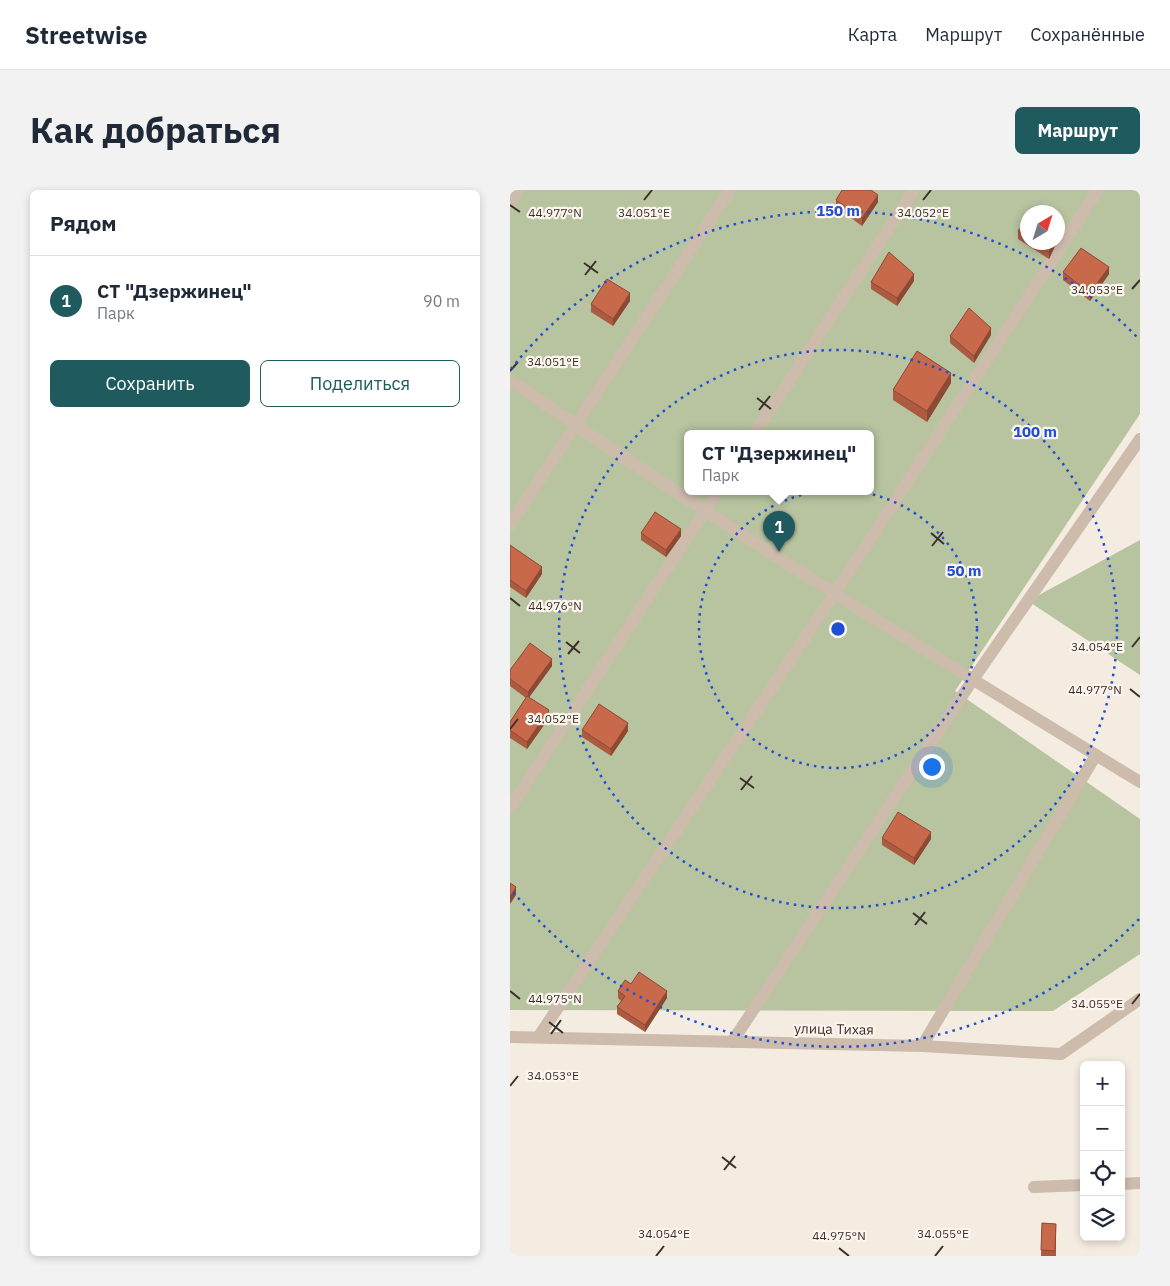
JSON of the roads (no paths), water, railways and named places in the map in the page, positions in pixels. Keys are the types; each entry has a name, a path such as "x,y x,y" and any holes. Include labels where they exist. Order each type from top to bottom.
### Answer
{"street":[{"path":"510,203 518,190"},
{"path":"510,526 730,190"},
{"path":"757,430 914,190"},
{"path":"539,1036 835,593 1098,190"},
{"path":"510,380 704,511 972,681 1140,782"},
{"path":"732,1042 972,681 1140,439"},
{"path":"510,808 715,495"},
{"path":"922,1046 1096,755"},
{"name":"улица Тихая","path":"510,1037 539,1036 922,1046 1060,1054 1140,999"},
{"path":"1125,1184 1140,1184"},
{"path":"1034,1187 1080,1185"}],"place":[{"name":"СТ \"Дзержинец\"","path":"779,552"}]}
